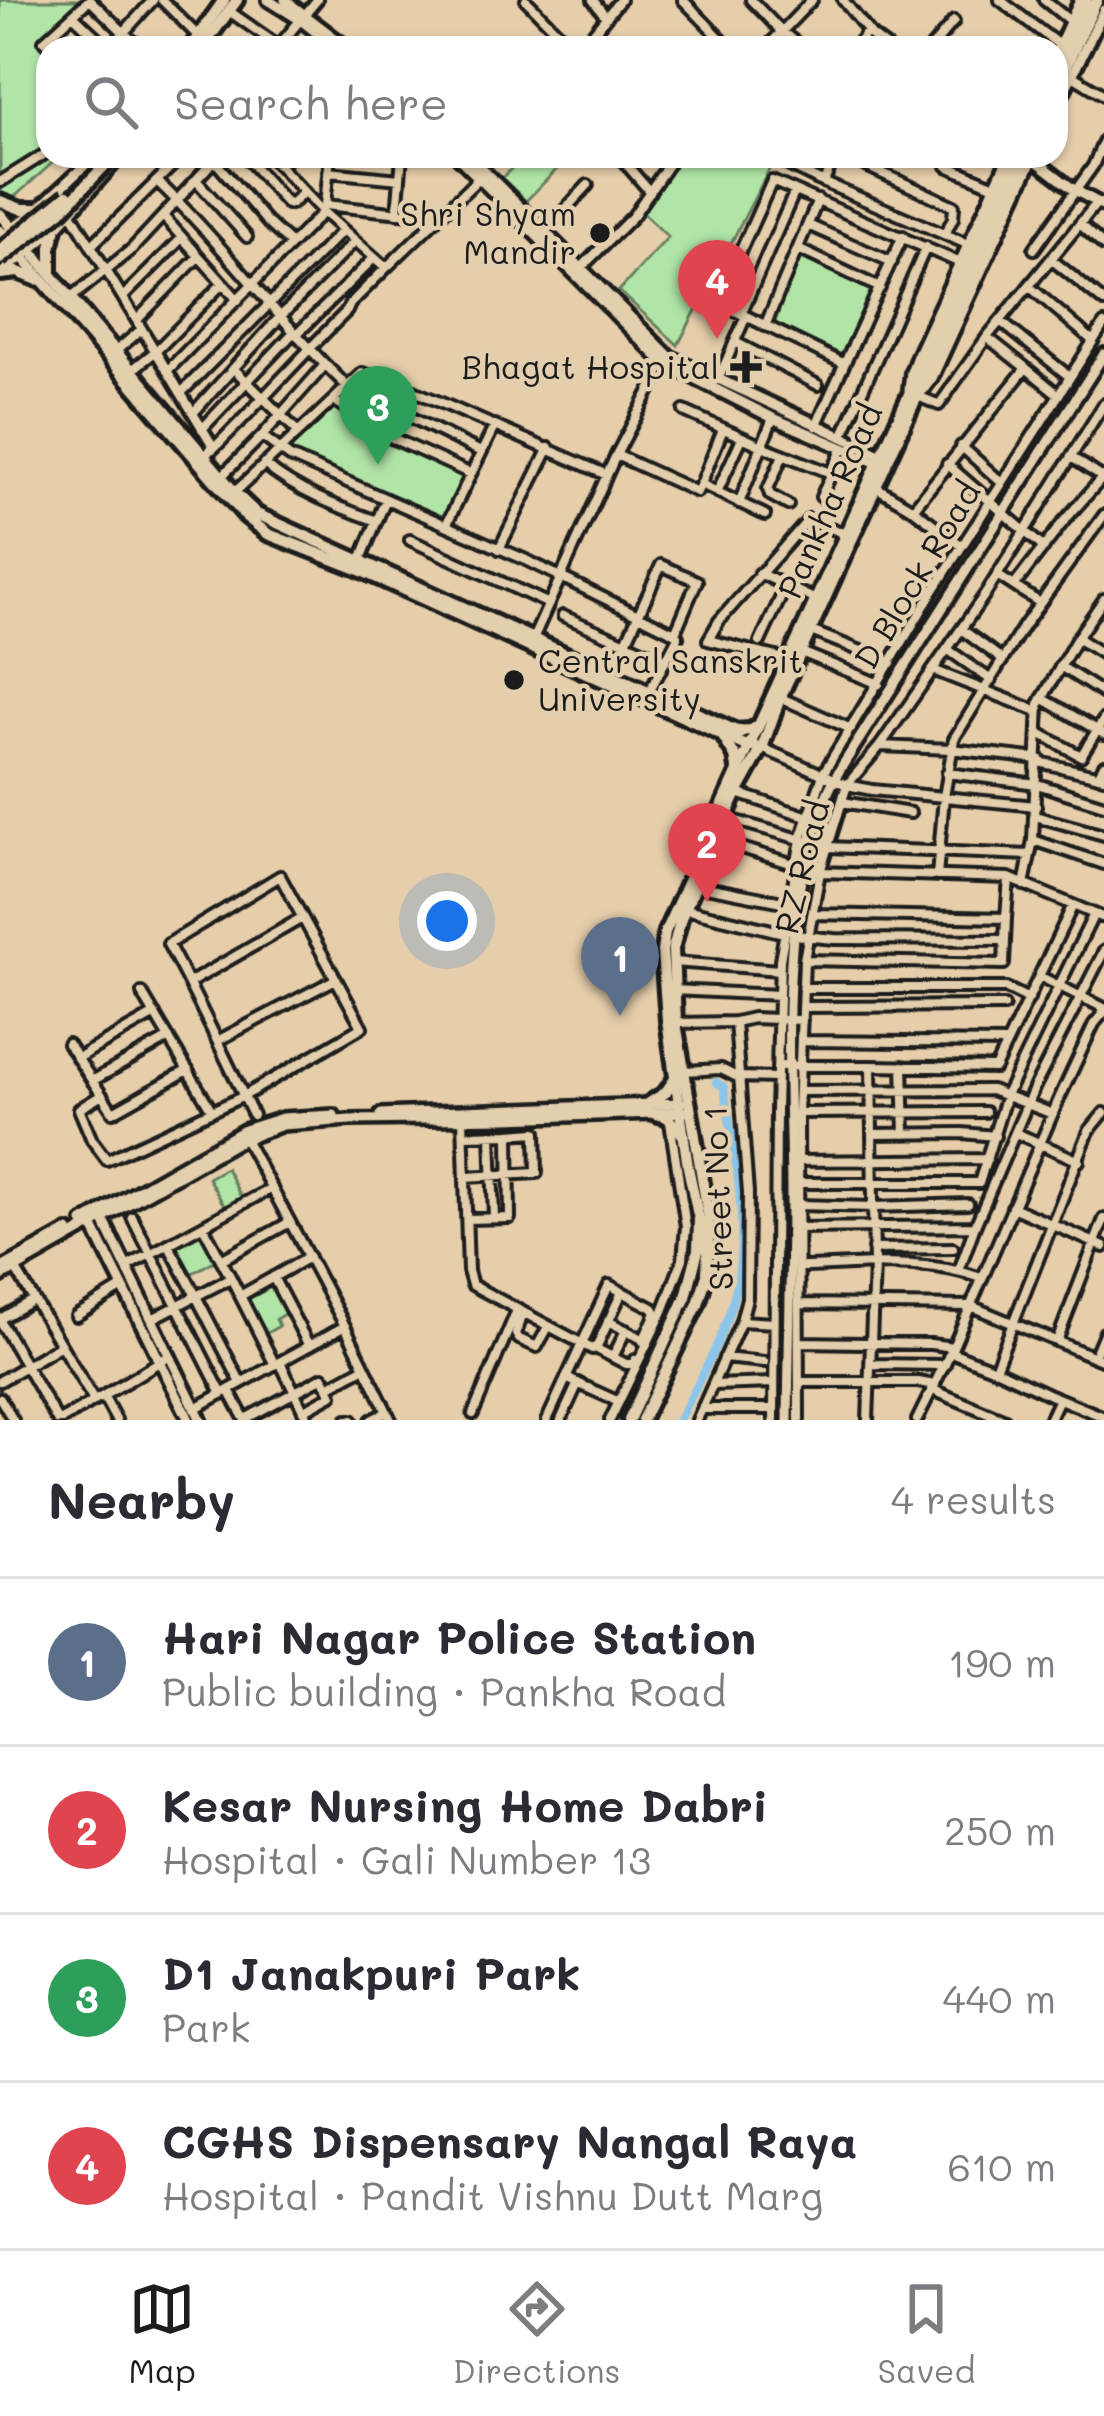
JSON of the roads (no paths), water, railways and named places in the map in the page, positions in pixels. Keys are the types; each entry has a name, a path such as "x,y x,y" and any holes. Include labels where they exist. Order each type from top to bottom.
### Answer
{"main road":[{"path":"1068,37 1083,0"},
{"path":"1068,62 1097,0"},
{"path":"203,36 230,4"},
{"path":"0,256 99,168"},
{"name":"Pankha Road","path":"629,1420 686,1298 698,1250 699,1220 683,1137 672,990 675,934 737,793 759,725 1019,168"},
{"path":"0,201 38,209"},
{"path":"0,214 4,233 245,516 268,534 649,692 735,730 755,744"},
{"path":"46,277 56,228"},
{"path":"1,275 18,272 46,277 71,298 257,514 722,735 755,744"},
{"name":"Pankha Road","path":"680,1074 663,980 665,932 738,771 781,698 876,487 883,461"},
{"path":"735,730 759,725"},
{"path":"722,735 738,771"},
{"path":"651,1110 680,1074"},
{"path":"651,1110 682,1110"},
{"name":"Pankha Road","path":"642,1420 698,1304 706,1275 709,1219 682,1110"}],"street":[{"path":"50,36 90,0 128,36"},
{"path":"122,36 157,0 188,36"},
{"path":"268,0 330,36"},
{"path":"285,0 323,36"},
{"path":"288,36 317,0"},
{"path":"526,0 564,36"},
{"path":"593,0 605,17"},
{"path":"590,36 620,0"},
{"path":"683,0 718,36"},
{"path":"751,0 787,36"},
{"path":"843,0 873,36"},
{"path":"1000,0 1043,36"},
{"path":"1044,0 1070,21"},
{"path":"1064,36 1083,0"},
{"path":"777,36 809,1"},
{"path":"230,4 266,36"},
{"path":"1068,81 1104,10"},
{"path":"73,15 96,36"},
{"path":"941,36 954,21"},
{"path":"595,31 600,36"},
{"path":"864,36 868,32"},
{"path":"1071,75 1104,95"},
{"path":"1034,249 1077,191 1104,140"},
{"path":"0,182 36,160"},
{"path":"4,233 82,168"},
{"path":"91,168 99,176 106,173"},
{"path":"1,275 56,228 108,168"},
{"path":"91,246 171,168"},
{"path":"71,298 164,216 207,168"},
{"path":"224,168 267,222 292,244"},
{"path":"256,168 287,204 304,192"},
{"path":"281,168 323,212 388,266"},
{"path":"328,168 325,205 430,216"},
{"path":"397,213 401,168"},
{"path":"475,168 479,178 666,360 773,418 883,461"},
{"path":"480,168 666,360 718,380 843,443"},
{"path":"629,168 650,192"},
{"path":"581,267 633,216 666,168"},
{"path":"795,168 967,244"},
{"path":"824,182 833,168"},
{"path":"867,168 954,206 945,234"},
{"path":"952,168 995,186"},
{"path":"914,393 911,372 958,262 995,186 1013,168"},
{"path":"914,393 932,378 1020,168"},
{"path":"1043,168 1096,203"},
{"path":"328,172 400,179"},
{"path":"70,212 193,412 209,453 479,178"},
{"path":"196,180 247,237"},
{"path":"843,363 717,303 772,181 958,262"},
{"path":"158,182 346,386"},
{"path":"545,231 587,184"},
{"path":"718,380 795,191"},
{"path":"914,393 939,405 987,337 1104,193"},
{"path":"765,326 818,200"},
{"path":"167,371 323,212"},
{"path":"164,216 238,300"},
{"path":"1080,224 1104,246"},
{"path":"808,225 892,262"},
{"path":"181,393 344,230"},
{"path":"816,426 903,236"},
{"path":"123,297 182,238"},
{"path":"193,412 355,241"},
{"path":"821,496 926,247"},
{"path":"798,249 880,288"},
{"path":"0,256 1,275"},
{"path":"116,351 198,257"},
{"path":"202,429 374,258"},
{"path":"1051,259 1104,302"},
{"path":"132,370 222,284"},
{"path":"1029,286 1093,341"},
{"path":"1000,321 1070,377"},
{"name":"D Block Road","path":"806,841 809,817 851,729 1104,324"},
{"path":"987,337 1059,394"},
{"path":"735,342 818,385"},
{"path":"788,1420 795,1066 783,1020 779,970 789,934 788,903 806,841 829,775 1104,355"},
{"path":"531,643 616,455 666,360"},
{"path":"221,476 325,365"},
{"path":"913,509 1026,368"},
{"path":"234,369 298,432"},
{"path":"235,492 362,373 398,384 608,475"},
{"path":"377,431 398,384"},
{"path":"334,400 377,431 471,474"},
{"name":"RZ Road","path":"799,1420 795,1227 799,1090 795,1066 801,1041 804,960 820,872 848,785 997,575 1104,404"},
{"path":"388,406 482,452"},
{"path":"684,411 830,473"},
{"path":"739,503 773,418"},
{"path":"446,525 495,425"},
{"path":"616,455 698,492 723,429"},
{"path":"262,436 290,457 500,549 675,633 678,637 649,692"},
{"path":"717,492 742,437"},
{"path":"961,446 1001,483"},
{"path":"500,549 549,448"},
{"path":"783,454 768,489 788,505"},
{"path":"1014,586 1104,478 1071,457"},
{"path":"264,464 344,510 376,521"},
{"path":"947,464 1044,548"},
{"path":"701,484 765,515"},
{"path":"876,487 962,546"},
{"path":"361,560 386,499"},
{"path":"937,876 954,739 1104,514"},
{"path":"789,660 707,640 809,519 845,534"},
{"path":"410,540 549,604"},
{"path":"626,642 661,565 697,581 675,633"},
{"path":"759,573 816,600"},
{"path":"997,575 1040,604"},
{"path":"760,642 786,586"},
{"path":"1024,884 1034,840 1037,710 1104,598"},
{"path":"563,616 666,660"},
{"path":"960,628 1003,660"},
{"path":"811,631 891,663"},
{"path":"1077,638 1104,654"},
{"path":"947,649 991,680"},
{"path":"801,652 879,684"},
{"path":"1060,666 1104,694"},
{"path":"933,670 1037,710"},
{"path":"781,698 851,729"},
{"path":"1042,698 1100,733"},
{"path":"1038,732 1081,756 1100,733 1104,719"},
{"path":"755,744 848,785 1036,811 1104,835"},
{"path":"880,746 1039,760 1101,777 1104,765"},
{"path":"947,773 1037,784 1104,805"},
{"path":"737,793 809,817"},
{"path":"842,802 910,813"},
{"path":"726,818 828,847 1030,855"},
{"path":"715,840 820,872 1010,878 1099,916 1006,1095 979,1183 799,1183"},
{"path":"1034,840 1104,864"},
{"path":"774,1420 777,1066 800,864"},
{"path":"102,1095 79,1109 107,1160 244,1096 362,1027 280,876 169,944 189,982 217,1041 244,1096 253,1115"},
{"path":"804,960 1004,964 1010,878"},
{"path":"696,885 788,903"},
{"path":"777,1066 995,1068 1073,905"},
{"path":"685,909 808,938 1005,940"},
{"path":"812,914 1006,918"},
{"path":"189,982 303,917"},
{"path":"959,1270 1028,1105 1104,950"},
{"path":"672,962 779,970"},
{"path":"917,1420 1094,1024 1104,1012 1040,977"},
{"path":"217,1041 336,979"},
{"path":"804,988 1006,988 1029,999"},
{"path":"672,990 779,994"},
{"path":"142,992 212,1111"},
{"path":"803,1007 1004,1006"},
{"path":"77,1058 155,1014"},
{"path":"676,1023 802,1020"},
{"name":"Street No 1","path":"697,1420 741,1321 748,1285 748,1193 735,1022"},
{"path":"92,1081 169,1038"},
{"path":"801,1041 1007,1043"},
{"path":"68,1044 113,1112 188,1070"},
{"path":"868,1420 874,1265 872,1066"},
{"path":"903,1066 905,1134"},
{"path":"680,1074 721,1069 737,1078 777,1078"},
{"path":"799,1090 991,1090 1053,1114"},
{"path":"0,1273 245,1138 282,1125 651,1110"},
{"path":"0,1273 244,1130 282,1118 651,1110"},
{"path":"610,1420 663,1312 683,1259 682,1110"},
{"path":"798,1113 985,1112"},
{"path":"995,1369 1089,1131 1104,1113"},
{"path":"464,1119 469,1279 481,1291 580,1344 626,1364 633,1364 656,1313 653,1307 609,1286 580,1344 549,1416 565,1419 578,1383"},
{"path":"465,1135 536,1132 537,1170 535,1176 466,1177"},
{"path":"1016,1133 1079,1161"},
{"path":"490,1134 494,1218"},
{"path":"467,1219 510,1218 509,1134"},
{"path":"873,1134 995,1136"},
{"path":"245,1138 389,1416 371,1420"},
{"path":"798,1161 987,1159"},
{"path":"126,1267 272,1188"},
{"path":"799,1205 968,1204"},
{"path":"1012,1207 1099,1245"},
{"path":"132,1217 225,1392 245,1419 294,1392 321,1377 332,1395 306,1416 294,1392 202,1226"},
{"path":"96,1219 152,1319 165,1359"},
{"path":"96,1219 123,1287 190,1414 201,1420"},
{"path":"1057,1341 1099,1245 1104,1219"},
{"path":"221,1260 290,1222"},
{"path":"795,1227 975,1226"},
{"path":"168,1244 241,1383"},
{"path":"873,1249 952,1248"},
{"path":"241,1296 309,1257"},
{"path":"799,1267 920,1265 981,1278"},
{"path":"15,1268 61,1345 116,1420"},
{"path":"152,1319 231,1277"},
{"path":"273,1277 309,1346"},
{"path":"76,1316 123,1287"},
{"path":"596,1348 622,1292"},
{"path":"33,1300 0,1320 60,1420 165,1359"},
{"path":"800,1304 970,1306 1099,1359 1104,1333"},
{"path":"520,1312 519,1339 537,1347 548,1327"},
{"path":"473,1414 520,1312"},
{"path":"741,1321 774,1323"},
{"path":"608,1322 644,1340"},
{"path":"190,1414 346,1326"},
{"path":"613,1357 626,1330"},
{"path":"800,1342 931,1344 1104,1417"},
{"path":"0,1381 61,1345"},
{"path":"724,1358 764,1362"},
{"path":"871,1364 945,1366"},
{"path":"329,1387 365,1366"},
{"path":"566,1378 619,1402"},
{"path":"799,1382 934,1388 1006,1420"},
{"path":"713,1385 774,1383"},
{"path":"0,1398 13,1420"},
{"path":"1059,1399 1050,1418 1062,1420"},
{"path":"702,1409 774,1408"}],"waterway":[{"path":"679,1420 725,1324 737,1283 741,1227 737,1170 724,1087 716,1082"}],"place":[{"name":"Shri Shyam Mandir","path":"600,233"},
{"name":"CGHS Dispensary Nangal Raya","path":"717,339"},
{"name":"Bhagat Hospital","path":"746,367"},
{"name":"D1 Janakpuri Park","path":"378,465"},
{"name":"Central Sanskrit University","path":"514,680"},
{"name":"Kesar Nursing Home Dabri","path":"707,902"},
{"name":"Hari Nagar Police Station","path":"620,1016"}]}
